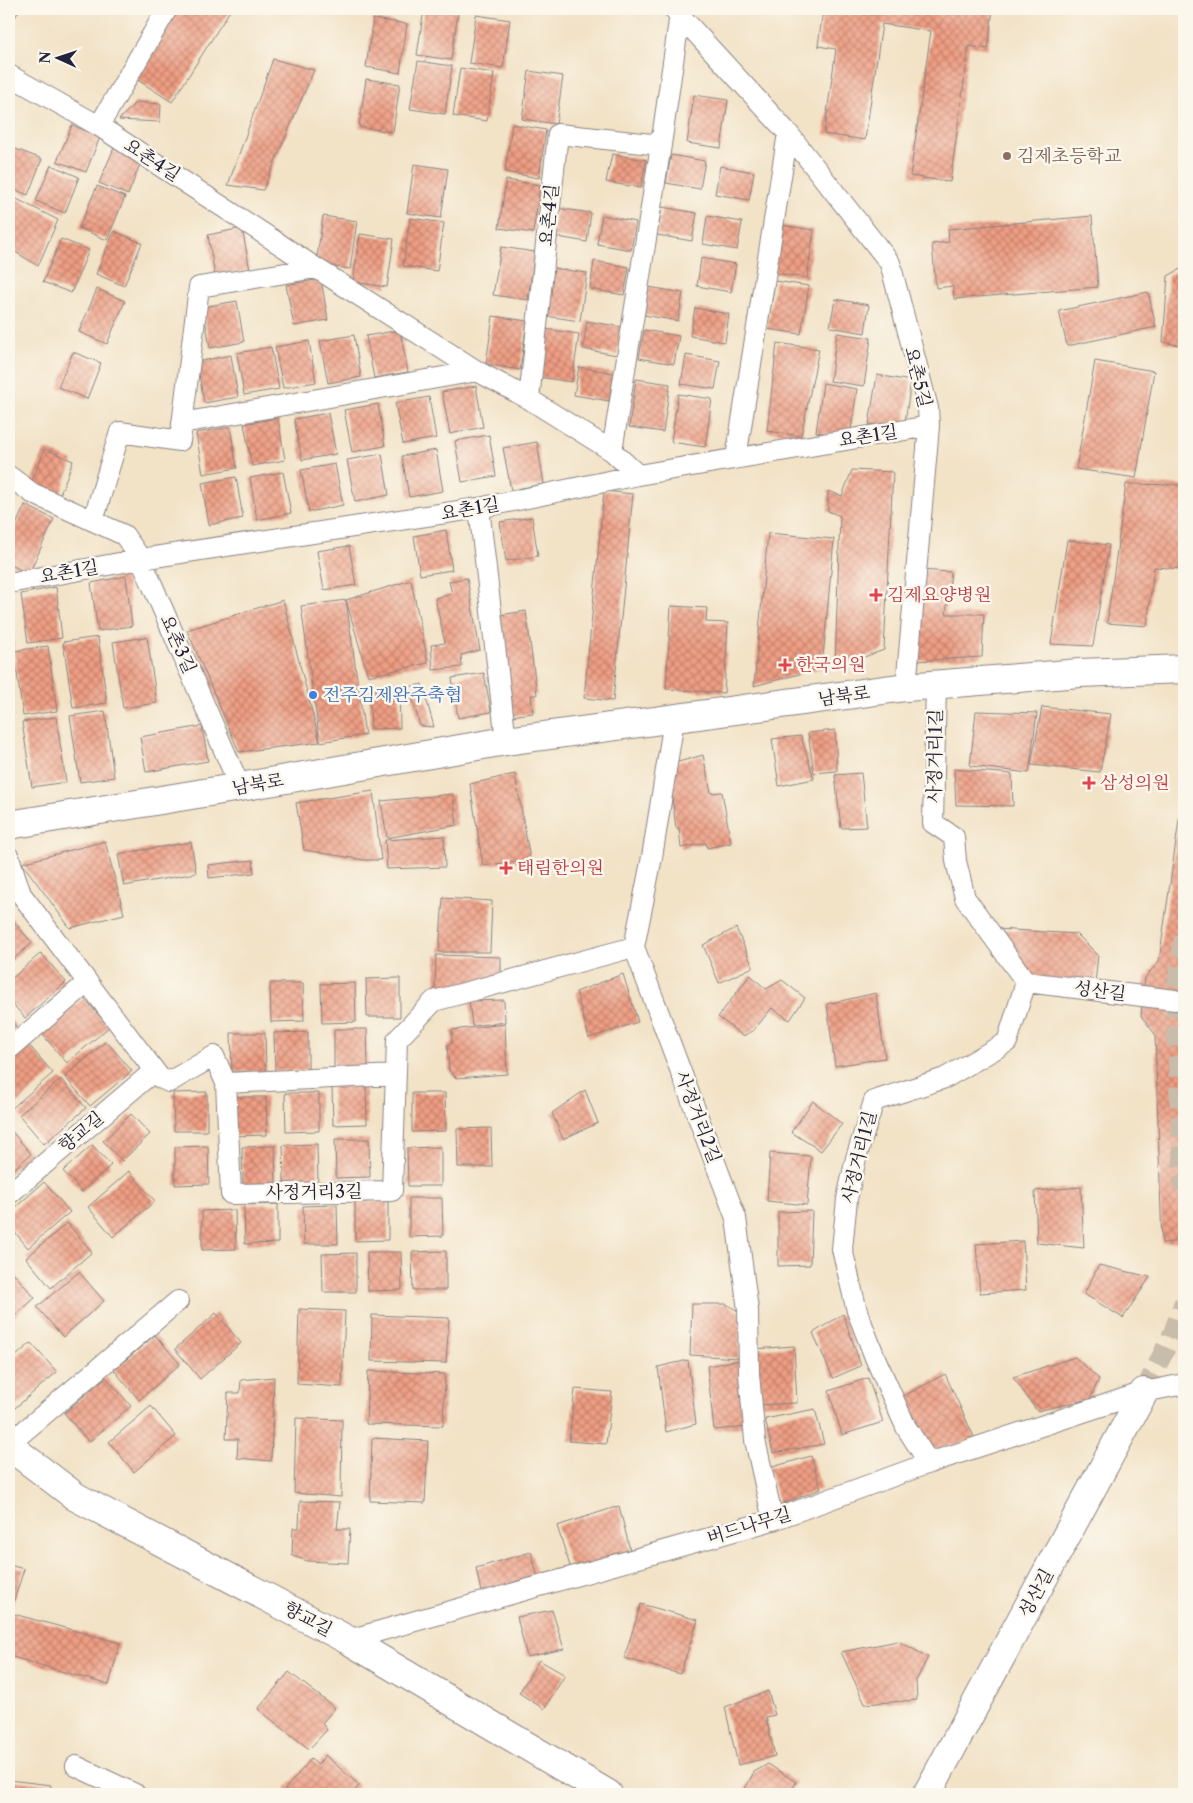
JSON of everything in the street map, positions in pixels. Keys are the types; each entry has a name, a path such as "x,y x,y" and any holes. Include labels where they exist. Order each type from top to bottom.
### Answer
{"main road":[{"name":"남북로","path":"9,824 240,787 506,741 674,720 906,687 1080,673 1184,669"},
{"name":"성산길","path":"927,1794 1144,1392"},
{"name":"향교길","path":"9,1445 76,1497 348,1640 608,1794"}],"street":[{"path":"99,126 167,9"},
{"name":"요촌5길","path":"677,11 788,132 890,263 928,408 929,426 906,687"},
{"name":"요촌5길","path":"612,451 662,145 677,11"},
{"name":"요촌4길","path":"9,75 99,126 477,371 530,399 612,451 638,475"},
{"path":"736,458 788,132"},
{"name":"요촌4길","path":"530,399 558,134 662,145"},
{"path":"181,432 200,288 316,268"},
{"path":"93,521 120,432 181,432 477,371"},
{"name":"요촌1길","path":"9,583 140,559 480,508 638,475 929,426"},
{"name":"요촌3길","path":"9,476 32,494 124,535 140,559 240,787"},
{"path":"480,508 506,741"},
{"name":"사정거리1길","path":"929,1463 906,1427 876,1360 857,1311 842,1248 847,1199 856,1158 874,1101 945,1078 1007,1042 1026,982 964,898 956,861 954,838 933,823 936,685"},
{"path":"634,947 652,857 674,720"},
{"name":"사정거리3길","path":"9,857 15,900 87,983 160,1078 170,1082 214,1056 226,1083 231,1194 392,1191 397,1040 434,1001 634,947"},
{"name":"사정거리2길","path":"634,947 736,1218 748,1310 749,1374 755,1440 773,1520"},
{"name":"성산길","path":"1026,982 1175,1000"},
{"path":"9,1049 87,983"},
{"name":"향교길","path":"9,1194 154,1070"},
{"path":"226,1083 396,1075"},
{"name":"향교길","path":"9,1445 178,1300"},
{"name":"버드나무길","path":"348,1640 773,1520 929,1463 1144,1392 1184,1384"},
{"path":"76,1766 135,1794"}],"building":[{"path":"9,9 20,9 9,27"},
{"path":"176,9 231,9 172,102 133,77"},
{"path":"424,9 458,12 451,60 417,55"},
{"path":"841,9 898,9 933,13 933,9 993,9 988,49 969,46 950,182 910,176 931,31 882,24 865,140 824,134 836,49 818,46 823,10 841,12"},
{"path":"476,15 510,20 503,68 469,63"},
{"path":"373,19 407,24 400,73 366,67"},
{"path":"273,59 314,70 263,190 228,185"},
{"path":"418,61 452,66 445,114 410,109"},
{"path":"460,68 494,73 487,121 453,116"},
{"path":"529,71 563,76 556,124 522,119"},
{"path":"366,79 400,84 393,132 359,127"},
{"path":"694,95 728,100 721,148 687,143"},
{"path":"136,102 161,104 160,122 119,120"},
{"path":"512,124 546,130 539,178 505,172"},
{"path":"72,125 100,137 86,172 57,161"},
{"path":"13,148 42,159 28,195 9,187 9,159"},
{"path":"114,148 142,159 128,195 99,183"},
{"path":"612,154 646,160 641,188 606,182"},
{"path":"671,155 705,161 700,189 666,183"},
{"path":"414,164 448,169 441,218 407,213"},
{"path":"51,165 79,177 65,213 36,201"},
{"path":"720,166 754,172 749,200 715,194"},
{"path":"506,180 540,185 533,233 499,228"},
{"path":"97,186 125,197 107,240 79,228"},
{"path":"9,195 58,220 38,266 9,248"},
{"path":"662,207 697,213 692,241 657,235"},
{"path":"557,208 591,213 587,242 552,236"},
{"path":"602,215 636,222 631,250 597,244"},
{"path":"323,216 357,221 350,269 316,264"},
{"path":"707,216 742,222 737,250 703,244"},
{"path":"1092,216 1098,287 954,299 953,286 936,288 932,244 949,242 948,229"},
{"path":"410,218 444,223 437,271 403,266"},
{"path":"780,225 814,230 807,278 773,273"},
{"path":"242,228 250,270 215,276 208,235"},
{"path":"114,231 142,243 124,286 96,274"},
{"path":"360,234 394,239 387,287 353,282"},
{"path":"61,239 89,250 71,293 43,282"},
{"path":"501,247 535,252 528,300 493,295"},
{"path":"701,258 736,264 731,292 697,286"},
{"path":"594,261 629,267 624,295 590,289"},
{"path":"1184,267 1184,346 1163,342 1168,276"},
{"path":"553,268 587,273 580,321 546,316"},
{"path":"321,279 328,320 294,326 286,285"},
{"path":"775,281 809,286 801,334 767,329"},
{"path":"649,287 683,293 678,321 644,315"},
{"path":"97,289 125,301 107,344 79,332"},
{"path":"1148,292 1156,327 1067,346 1059,311"},
{"path":"835,299 869,305 865,333 830,327"},
{"path":"237,301 244,342 210,348 203,307"},
{"path":"695,308 729,314 725,342 690,336"},
{"path":"493,316 527,321 520,370 486,364"},
{"path":"587,321 622,327 617,355 583,349"},
{"path":"545,329 579,334 572,382 538,377"},
{"path":"400,330 408,372 374,378 366,336"},
{"path":"644,330 679,336 674,364 639,358"},
{"path":"837,333 871,338 864,386 830,381"},
{"path":"354,335 361,377 328,383 320,341"},
{"path":"309,341 316,382 283,388 275,347"},
{"path":"777,343 819,349 801,436 767,431"},
{"path":"271,347 279,389 244,395 237,353"},
{"path":"73,352 101,363 87,399 58,387"},
{"path":"231,355 238,397 204,403 197,362"},
{"path":"686,355 720,361 715,389 681,384"},
{"path":"1095,361 1154,371 1136,478 1076,469"},
{"path":"579,367 614,373 609,401 574,395"},
{"path":"877,375 911,381 904,429 869,424"},
{"path":"636,379 670,384 663,432 629,427"},
{"path":"823,383 857,389 850,437 816,432"},
{"path":"476,386 483,427 450,434 442,392"},
{"path":"678,394 712,399 705,447 671,442"},
{"path":"429,397 436,438 403,444 395,403"},
{"path":"378,404 385,446 352,452 344,410"},
{"path":"328,413 336,454 302,460 294,419"},
{"path":"278,418 285,460 252,466 244,424"},
{"path":"230,427 237,468 203,474 196,433"},
{"path":"489,435 496,476 462,482 455,441"},
{"path":"537,442 544,484 511,490 503,448"},
{"path":"45,449 73,461 59,497 30,485"},
{"path":"436,450 443,491 409,497 402,456"},
{"path":"382,454 389,495 355,502 347,460"},
{"path":"335,464 343,505 309,512 301,470"},
{"path":"852,470 893,472 884,650 835,667 840,516 828,511 828,491 842,496"},
{"path":"283,472 291,513 257,520 250,478"},
{"path":"236,477 243,518 209,525 202,483"},
{"path":"1126,484 1184,485 1184,569 1154,567 1147,626 1107,623"},
{"path":"604,491 633,494 613,701 584,698"},
{"path":"25,505 54,519 29,574 9,564 9,540"},
{"path":"532,517 538,556 506,561 500,522"},
{"path":"446,530 452,570 420,575 414,536"},
{"path":"768,533 834,539 822,668 754,686"},
{"path":"1067,540 1109,545 1093,646 1051,644"},
{"path":"349,546 356,585 324,590 317,551"},
{"path":"920,570 951,572 946,614 984,614 982,657 915,661"},
{"path":"126,576 132,626 98,631 91,583"},
{"path":"467,578 480,650 461,655 462,667 433,670 431,645 445,643 435,598 452,594 449,581"},
{"path":"411,580 428,663 368,676 346,600"},
{"path":"56,587 62,638 28,643 21,594"},
{"path":"283,600 320,742 239,752 187,630"},
{"path":"346,600 365,735 320,742 301,606"},
{"path":"671,606 707,608 706,622 728,623 724,693 666,689"},
{"path":"526,611 537,695 531,695 533,713 512,716 500,615"},
{"path":"98,637 107,703 73,708 63,642"},
{"path":"147,637 157,703 123,708 113,642"},
{"path":"9,641 14,643 10,668 9,668"},
{"path":"48,646 57,711 23,716 14,651"},
{"path":"484,673 491,712 458,718 452,678"},
{"path":"422,684 434,727 420,726 409,687"},
{"path":"399,685 400,728 371,729 369,686"},
{"path":"1042,707 1111,714 1100,772 1031,765"},
{"path":"105,711 114,777 80,782 70,716"},
{"path":"976,711 1037,713 1029,773 970,766"},
{"path":"56,717 66,782 32,787 22,722"},
{"path":"202,726 208,761 146,772 140,737"},
{"path":"835,730 837,771 814,773 808,733"},
{"path":"801,736 814,779 779,786 772,739"},
{"path":"703,755 711,793 722,792 731,843 707,848 706,843 681,848 679,828 676,828 668,765"},
{"path":"954,769 1012,774 1013,806 956,805"},
{"path":"861,773 867,827 841,828 835,775"},
{"path":"515,774 530,859 483,866 470,784"},
{"path":"373,791 381,860 364,860 304,850 296,803"},
{"path":"1183,792 1184,1241 1162,1243 1155,1034 1141,1016 1145,978 1159,961"},
{"path":"453,794 457,825 387,838 381,801"},
{"path":"444,836 445,867 387,869 385,840"},
{"path":"105,841 124,914 70,928 22,863"},
{"path":"191,842 196,873 124,886 118,854"},
{"path":"253,860 254,873 209,878 208,865"},
{"path":"443,898 492,901 490,952 439,952"},
{"path":"9,915 32,943 9,963"},
{"path":"736,928 753,967 719,983 703,945"},
{"path":"997,929 1077,934 1098,955 1095,983 1026,977"},
{"path":"41,953 66,982 25,1018 9,1000 9,981"},
{"path":"436,955 501,957 501,978 435,990"},
{"path":"623,974 638,1022 589,1038 576,992"},
{"path":"750,975 766,989 782,980 805,998 790,1020 772,1008 753,1031 743,1036 718,1017"},
{"path":"400,978 400,1017 367,1017 366,979"},
{"path":"270,983 303,983 304,1021 271,1022"},
{"path":"355,983 356,1022 322,1023 321,984"},
{"path":"876,993 885,1058 835,1066 827,1004"},
{"path":"84,998 109,1027 67,1063 42,1034"},
{"path":"504,1000 505,1022 472,1026 469,1001"},
{"path":"9,1018 16,1026 9,1032"},
{"path":"505,1024 507,1074 456,1078 449,1070 447,1045 452,1043 452,1030"},
{"path":"334,1029 367,1029 368,1067 334,1068"},
{"path":"308,1032 308,1071 275,1071 274,1033"},
{"path":"231,1033 265,1033 266,1071 232,1072"},
{"path":"106,1041 132,1071 90,1106 65,1077"},
{"path":"28,1044 53,1073 11,1109 9,1106 9,1060"},
{"path":"61,1079 86,1108 44,1144 19,1115"},
{"path":"332,1086 366,1086 367,1124 333,1125"},
{"path":"585,1090 598,1123 563,1139 552,1113"},
{"path":"207,1092 207,1131 174,1131 173,1093"},
{"path":"285,1093 319,1093 319,1131 286,1132"},
{"path":"412,1093 445,1093 446,1131 412,1132"},
{"path":"233,1097 266,1097 267,1135 234,1136"},
{"path":"813,1101 842,1124 821,1151 791,1132"},
{"path":"131,1114 150,1134 122,1161 103,1141"},
{"path":"9,1128 31,1154 9,1173"},
{"path":"491,1128 492,1167 458,1167 457,1129"},
{"path":"335,1139 369,1139 370,1177 336,1178"},
{"path":"317,1144 318,1183 284,1183 283,1145"},
{"path":"92,1145 111,1165 82,1192 63,1171"},
{"path":"208,1146 209,1184 175,1185 175,1147"},
{"path":"275,1146 276,1184 243,1185 242,1147"},
{"path":"441,1147 441,1186 408,1186 407,1148"},
{"path":"770,1153 811,1156 807,1205 767,1201"},
{"path":"129,1171 155,1201 113,1237 88,1207"},
{"path":"44,1182 70,1212 28,1248 9,1225 9,1213"},
{"path":"1081,1187 1084,1248 1037,1243 1035,1191"},
{"path":"409,1198 442,1198 443,1236 409,1237"},
{"path":"388,1201 388,1240 355,1241 355,1202"},
{"path":"278,1204 278,1243 245,1244 244,1205"},
{"path":"337,1205 338,1244 304,1244 303,1206"},
{"path":"235,1210 236,1249 202,1250 202,1211"},
{"path":"812,1211 810,1265 778,1266 778,1212"},
{"path":"67,1223 92,1252 51,1288 26,1258"},
{"path":"1023,1241 1026,1290 980,1293 976,1244"},
{"path":"446,1251 446,1290 413,1290 412,1252"},
{"path":"367,1252 401,1252 402,1290 368,1291"},
{"path":"356,1253 356,1292 323,1292 322,1254"},
{"path":"1099,1265 1150,1277 1123,1318 1084,1294"},
{"path":"9,1270 35,1298 9,1321"},
{"path":"79,1272 104,1301 63,1337 37,1307"},
{"path":"692,1304 726,1304 740,1312 739,1358 690,1355"},
{"path":"299,1309 345,1311 342,1387 297,1384"},
{"path":"216,1313 241,1343 200,1379 175,1349"},
{"path":"843,1314 861,1366 833,1378 813,1333"},
{"path":"372,1315 449,1318 446,1363 371,1361"},
{"path":"155,1335 180,1364 139,1400 114,1370"},
{"path":"31,1343 57,1372 15,1408 9,1400 9,1362"},
{"path":"794,1346 797,1403 757,1405 755,1349"},
{"path":"1075,1357 1099,1379 1090,1399 1037,1411 1013,1377"},
{"path":"688,1360 696,1424 666,1432 658,1367"},
{"path":"739,1360 746,1427 714,1430 707,1366"},
{"path":"368,1371 445,1374 443,1426 366,1424"},
{"path":"945,1374 975,1439 932,1451 902,1397"},
{"path":"106,1377 131,1406 89,1442 64,1413"},
{"path":"274,1377 271,1461 237,1458 238,1439 226,1439 228,1393 240,1393 241,1380"},
{"path":"868,1378 883,1422 842,1435 829,1391"},
{"path":"575,1389 612,1392 606,1444 569,1441"},
{"path":"151,1406 176,1436 134,1472 109,1442"},
{"path":"815,1409 824,1444 773,1453 765,1419"},
{"path":"296,1418 342,1420 341,1497 294,1493"},
{"path":"372,1438 428,1441 425,1503 370,1501"},
{"path":"811,1456 821,1489 779,1505 769,1468"},
{"path":"300,1501 340,1502 337,1529 350,1529 348,1563 308,1561 292,1556 293,1528 299,1528"},
{"path":"619,1506 630,1550 572,1572 557,1526"},
{"path":"531,1552 539,1581 482,1597 476,1568"},
{"path":"9,1565 24,1569 10,1613 120,1643 109,1685 9,1656"},
{"path":"641,1604 698,1620 680,1674 624,1658"},
{"path":"552,1610 564,1649 527,1657 517,1617"},
{"path":"898,1641 928,1657 916,1681 917,1700 865,1704 841,1652"},
{"path":"539,1660 565,1675 544,1709 519,1693"},
{"path":"289,1672 335,1708 322,1723 327,1730 309,1749 258,1709"},
{"path":"768,1691 775,1715 766,1717 775,1756 738,1765 725,1707"},
{"path":"325,1755 359,1785 353,1794 291,1794 285,1789 311,1759 318,1765"},
{"path":"768,1764 796,1782 790,1794 742,1794 754,1772"},
{"path":"9,1780 51,1785 50,1794 9,1794"}],"tunnel":[{"path":"1184,937 1175,1000 1184,1190"},
{"path":"1144,1392 1173,1333 1184,1302"}],"place":[{"name":"김제초등학교","path":"1007,156"},
{"name":"김제요양병원","path":"876,595"},
{"name":"한국의원","path":"785,665"},
{"name":"전주김제완주축협","path":"313,695"},
{"name":"삼성의원","path":"1089,783"},
{"name":"태림한의원","path":"506,868"}]}
